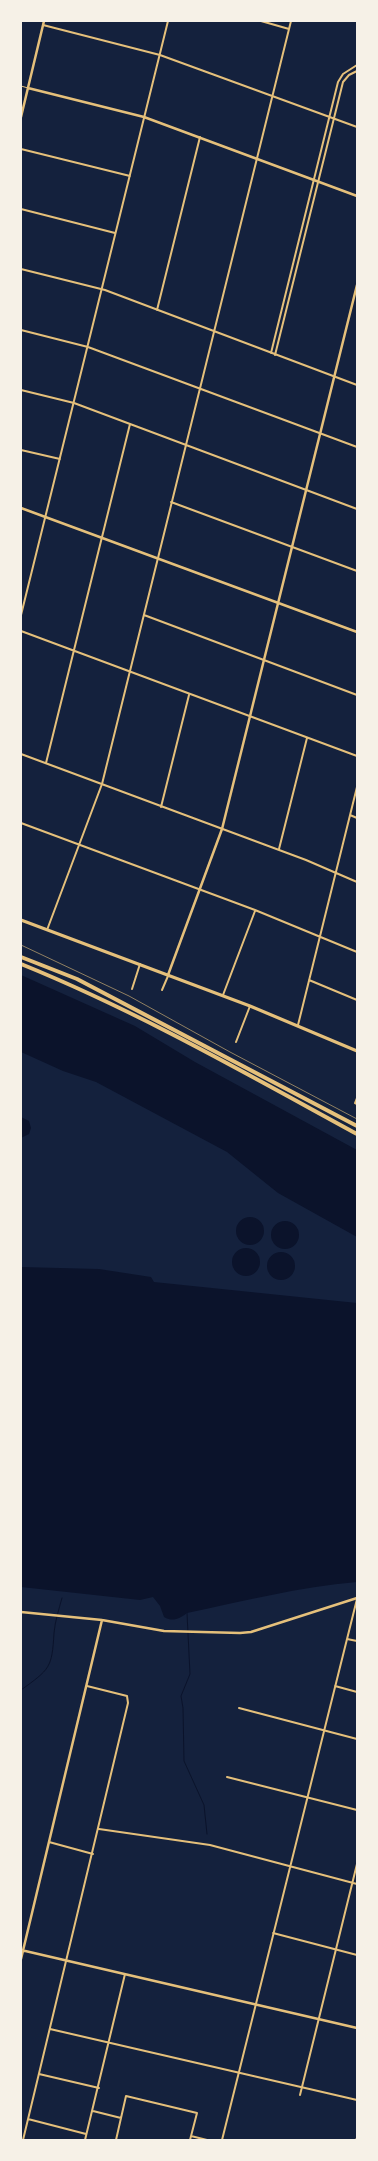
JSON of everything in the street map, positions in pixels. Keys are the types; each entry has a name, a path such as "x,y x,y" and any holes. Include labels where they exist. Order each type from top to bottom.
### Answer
{"highway":[{"path":"21,957 77,979 357,1126"},
{"path":"21,964 81,988 134,1014 357,1134"}],"main road":[{"path":"21,920 223,995 357,1051"}],"street":[{"path":"21,615 168,21"},
{"path":"261,21 289,29"},
{"path":"47,930 102,784 291,21"},
{"path":"21,117 44,23 160,55 357,127"},
{"path":"271,353 339,78 357,66"},
{"path":"275,355 344,80 357,71"},
{"path":"343,74 347,77"},
{"path":"339,78 344,80"},
{"path":"28,88 144,117 357,196"},
{"path":"157,310 200,137"},
{"path":"322,145 327,146"},
{"path":"21,149 130,176"},
{"path":"321,150 326,151"},
{"path":"21,209 116,233"},
{"path":"297,247 302,248"},
{"path":"21,269 102,290 357,385"},
{"path":"162,990 222,829 357,285"},
{"path":"285,296 290,297"},
{"path":"21,330 88,347 357,447"},
{"path":"21,390 74,403 357,509"},
{"path":"46,763 130,424"},
{"path":"21,450 60,459"},
{"path":"171,502 357,571"},
{"path":"21,508 102,536 357,632"},
{"path":"144,614 357,695"},
{"path":"21,631 357,756"},
{"path":"161,807 190,694"},
{"path":"279,850 307,738"},
{"path":"21,754 279,850 357,882"},
{"path":"298,1026 357,787"},
{"path":"350,815 357,818"},
{"path":"21,823 255,910 357,952"},
{"path":"223,995 255,910"},
{"path":"132,989 140,964"},
{"path":"309,980 357,1000"},
{"path":"236,1042 250,1006"},
{"path":"357,1098 355,1103 357,1104"},
{"path":"21,1612 102,1620 164,1631 240,1633 251,1632 357,1599"},
{"path":"222,2140 357,1599"},
{"path":"21,1959 102,1620"},
{"path":"347,1639 357,1642"},
{"path":"23,2140 128,1703 127,1696 86,1686"},
{"path":"335,1686 357,1692"},
{"path":"238,1708 357,1739"},
{"path":"227,1777 357,1810"},
{"path":"99,1829 186,1841 357,1884"},
{"path":"49,1842 93,1854"},
{"path":"300,2095 357,1864"},
{"path":"273,1933 357,1955"},
{"path":"22,1951 357,2028"},
{"path":"85,2140 125,1974"},
{"path":"50,2029 357,2100"},
{"path":"39,2074 99,2088"},
{"path":"116,2140 126,2096 197,2113 190,2140"},
{"path":"93,2111 121,2118"},
{"path":"28,2119 87,2134"},
{"path":"191,2136 207,2140"}],"lane":[{"path":"21,86 28,88"}],"water":[{"path":"21,975 135,1026 195,1062 357,1150 357,1237 278,1193 227,1152 96,1082 63,1071 21,1052"},
{"path":"21,1117 29,1121 31,1128 29,1134 21,1138"},
{"path":"250,1217 260,1221 264,1231 260,1241 250,1245 240,1241 236,1231 240,1221"},
{"path":"285,1221 295,1225 299,1235 295,1245 285,1249 275,1245 271,1235 275,1225"},
{"path":"246,1248 256,1252 260,1262 256,1272 246,1276 236,1272 232,1262 236,1252"},
{"path":"281,1252 291,1256 295,1266 291,1276 281,1280 271,1276 267,1266 271,1256"},
{"path":"21,1267 99,1269 151,1277 154,1282 357,1303 357,1582 314,1587 272,1595 187,1613 173,1620 164,1617 160,1606 153,1597 140,1600 21,1587"}],"waterway":[{"path":"21,1690 48,1667 52,1654 55,1624 62,1598"},
{"path":"187,1613 190,1674 181,1696 184,1761 204,1805 207,1834"}],"railway":[{"path":"21,945 129,996 357,1119"}]}
